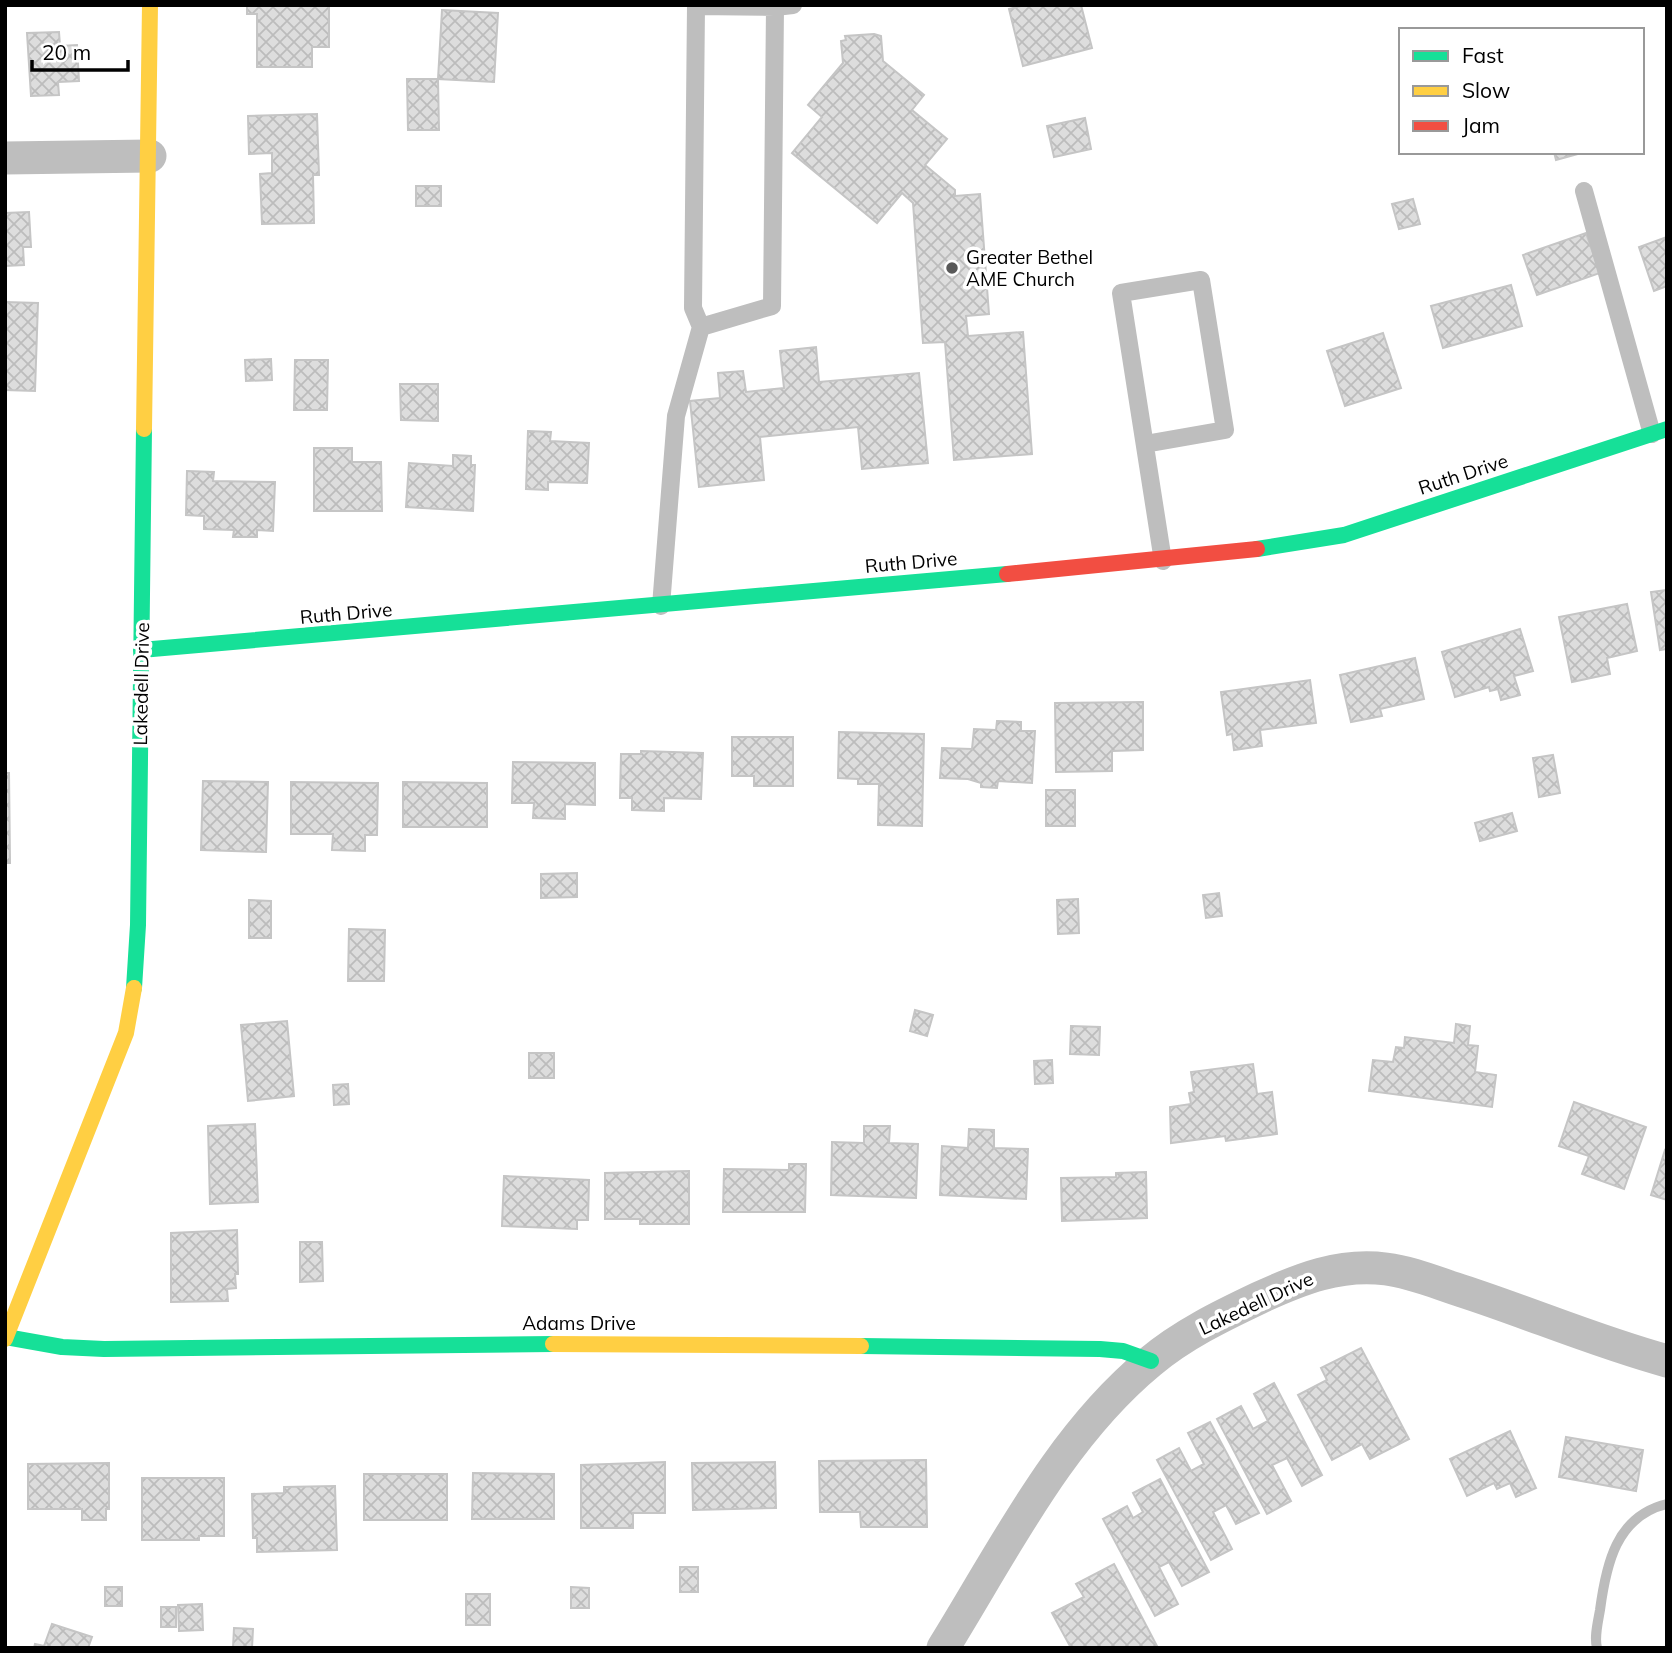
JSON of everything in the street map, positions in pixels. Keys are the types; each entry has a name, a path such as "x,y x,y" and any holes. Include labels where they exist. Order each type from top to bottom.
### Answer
{"street":[{"name":"Lakedell Drive","path":"6,1338 126,1033 133,999 138,925 150,5"},
{"path":"5,158 150,156"},
{"name":"Ruth Drive","path":"141,650 1235,553 1344,535 1659,431"},
{"name":"Lakedell Drive","path":"943,1648 1048,1479 1087,1426 1151,1361 1222,1315 1290,1284 1350,1267 1387,1269 1667,1361"},
{"name":"Adams Drive","path":"6,1338 62,1347 103,1349 628,1343 1100,1349 1123,1351 1151,1361"}],"lane":[{"path":"661,606 676,416 701,327 692,309 696,6 775,8 793,5"},
{"path":"701,327 772,306 775,8"},
{"path":"1584,191 1659,431"},
{"path":"1145,444 1225,430 1201,280 1121,293 1163,561"}],"building":[{"path":"247,5 329,5 329,47 312,47 312,67 257,67 257,14 247,14"},
{"path":"1025,5 1081,5 1092,48 1023,66 1009,9"},
{"path":"442,10 498,13 494,82 438,79"},
{"path":"59,32 60,46 77,45 79,81 58,82 59,95 31,96 27,33"},
{"name":"Greater Bethel AME Church","path":"845,36 881,36 883,61 924,95 912,110 947,139 925,165 955,190 955,196 980,194 989,314 966,316 968,336 1023,332 1032,454 954,460 945,342 923,343 913,203 902,193 877,223 792,153 822,117 808,105 843,63 841,41 846,40"},
{"path":"407,79 438,79 439,130 408,130"},
{"path":"317,114 319,175 313,175 314,223 262,224 260,174 272,173 272,153 249,154 248,116"},
{"path":"1085,118 1091,149 1054,157 1047,126"},
{"path":"1554,154 1578,154 1556,160"},
{"path":"416,186 441,186 441,206 416,206"},
{"path":"1413,199 1420,224 1399,229 1392,204"},
{"path":"29,212 31,247 23,247 24,265 5,266 5,213"},
{"path":"1586,233 1600,273 1537,295 1523,255"},
{"path":"1667,237 1667,286 1654,291 1639,247"},
{"path":"1511,285 1522,326 1443,348 1431,306"},
{"path":"5,302 38,303 35,391 5,390"},
{"path":"1383,333 1401,388 1345,406 1327,351"},
{"path":"816,347 819,382 919,373 928,463 862,469 858,427 760,437 764,480 699,487 690,401 720,398 718,373 743,371 746,392 784,388 780,351"},
{"path":"271,359 272,380 246,381 245,360"},
{"path":"295,360 328,360 327,410 294,410"},
{"path":"400,384 438,384 438,421 401,420"},
{"path":"528,431 551,432 550,441 589,443 587,483 548,482 548,490 526,489"},
{"path":"314,448 352,448 352,462 381,462 382,511 314,511"},
{"path":"453,455 471,456 471,465 475,465 473,511 406,507 409,463 453,466"},
{"path":"187,471 214,472 213,481 275,482 273,531 257,530 257,537 233,537 234,530 204,529 204,516 186,515"},
{"path":"1667,590 1667,649 1660,650 1651,592"},
{"path":"1627,604 1637,651 1607,658 1610,674 1572,682 1559,617"},
{"path":"1520,629 1533,671 1514,676 1520,695 1501,700 1498,689 1490,691 1489,687 1455,697 1442,652"},
{"path":"1415,658 1424,699 1380,709 1382,716 1351,722 1340,675"},
{"path":"1310,680 1316,723 1260,730 1262,746 1234,750 1232,734 1227,735 1221,692"},
{"path":"1143,702 1143,750 1112,751 1112,771 1056,772 1055,703"},
{"path":"997,721 1021,722 1021,731 1035,731 1032,783 998,781 997,788 981,787 981,783 968,779 940,778 942,748 972,749 974,729 996,730"},
{"path":"839,732 924,734 922,826 878,825 879,784 858,784 858,779 838,778"},
{"path":"732,737 793,737 793,786 754,786 754,776 732,776"},
{"path":"641,751 703,753 701,799 664,798 664,811 632,810 632,798 620,798 621,754 641,754"},
{"path":"1553,755 1560,793 1539,797 1533,758"},
{"path":"513,762 595,763 595,805 565,804 565,819 533,818 534,803 512,803"},
{"path":"5,773 9,773 10,863 5,863"},
{"path":"203,781 268,782 266,852 201,850"},
{"path":"291,782 378,783 377,835 365,835 365,851 332,850 333,834 291,834"},
{"path":"403,782 487,783 487,827 403,827"},
{"path":"1046,790 1075,790 1075,826 1046,826"},
{"path":"1512,813 1517,831 1480,841 1475,823"},
{"path":"577,873 577,897 541,898 541,874"},
{"path":"1219,893 1222,916 1206,918 1203,895"},
{"path":"1078,899 1079,933 1058,934 1057,900"},
{"path":"249,900 271,901 271,938 249,938"},
{"path":"349,929 385,930 384,981 348,981"},
{"path":"915,1010 933,1015 927,1036 910,1031"},
{"path":"287,1021 294,1096 248,1101 241,1025"},
{"path":"1456,1024 1470,1026 1468,1045 1478,1046 1475,1072 1496,1075 1492,1107 1369,1091 1373,1060 1393,1062 1396,1047 1404,1048 1405,1037 1454,1043"},
{"path":"1071,1026 1100,1027 1099,1055 1070,1054"},
{"path":"529,1053 554,1053 554,1078 529,1078"},
{"path":"1052,1060 1053,1083 1035,1084 1034,1061"},
{"path":"1253,1064 1257,1094 1272,1092 1277,1134 1226,1141 1225,1136 1171,1143 1170,1107 1191,1104 1189,1093 1194,1092 1191,1072"},
{"path":"348,1084 349,1104 334,1105 333,1085"},
{"path":"1574,1102 1646,1127 1624,1189 1582,1174 1589,1156 1559,1146"},
{"path":"255,1124 258,1202 210,1204 208,1126"},
{"path":"864,1126 890,1126 889,1143 918,1144 916,1198 831,1195 832,1142 864,1143"},
{"path":"969,1129 994,1130 994,1148 1028,1149 1026,1199 940,1195 942,1146 968,1148"},
{"path":"1665,1150 1667,1151 1667,1200 1651,1195"},
{"path":"789,1164 806,1164 805,1212 723,1212 724,1169 789,1170"},
{"path":"689,1171 689,1224 640,1224 640,1219 605,1219 605,1173"},
{"path":"1146,1172 1147,1218 1062,1221 1061,1178 1116,1177 1116,1173"},
{"path":"504,1176 589,1180 588,1220 577,1220 577,1229 502,1226"},
{"path":"237,1230 238,1274 235,1274 236,1288 227,1289 228,1301 171,1302 171,1233"},
{"path":"300,1242 322,1242 323,1281 300,1282"},
{"path":"1361,1348 1409,1439 1370,1459 1362,1444 1332,1460 1298,1395 1327,1380 1321,1368"},
{"path":"1274,1383 1322,1475 1302,1486 1287,1458 1272,1465 1291,1501 1267,1514 1217,1419 1241,1406 1253,1429 1268,1421 1254,1394"},
{"path":"1210,1422 1259,1513 1236,1524 1226,1505 1213,1512 1232,1549 1211,1560 1157,1460 1179,1448 1191,1471 1204,1464 1188,1433"},
{"path":"1510,1431 1536,1488 1516,1497 1510,1483 1497,1489 1494,1483 1467,1496 1450,1459"},
{"path":"1566,1437 1643,1450 1636,1491 1559,1477"},
{"path":"926,1460 927,1527 861,1527 860,1512 820,1512 819,1461"},
{"path":"665,1462 665,1513 633,1513 633,1528 581,1528 581,1465"},
{"path":"775,1462 776,1508 693,1510 692,1463"},
{"path":"109,1463 109,1509 106,1509 106,1520 82,1520 82,1509 28,1509 28,1464"},
{"path":"473,1473 554,1474 554,1519 472,1519"},
{"path":"364,1474 447,1474 447,1520 364,1520"},
{"path":"142,1478 224,1478 224,1536 199,1536 199,1540 142,1540"},
{"path":"1160,1479 1209,1572 1182,1586 1169,1562 1159,1567 1178,1604 1155,1616 1103,1519 1127,1506 1133,1518 1143,1512 1133,1493"},
{"path":"335,1486 337,1550 257,1552 257,1538 253,1538 252,1494 284,1493 284,1487"},
{"path":"1114,1564 1158,1648 1071,1648 1052,1613 1084,1597 1076,1584"},
{"path":"680,1567 698,1567 698,1592 680,1592"},
{"path":"105,1587 122,1587 122,1606 105,1606"},
{"path":"571,1587 589,1588 589,1608 571,1608"},
{"path":"466,1594 490,1594 490,1625 466,1625"},
{"path":"202,1604 203,1630 179,1631 178,1605"},
{"path":"161,1607 176,1607 176,1627 161,1627"},
{"path":"52,1624 92,1637 88,1648 34,1648 35,1644 44,1646"},
{"path":"234,1628 253,1629 252,1648 233,1648"}],"waterway":[{"path":"1597,1648 1596,1634 1606,1576 1617,1545 1636,1519 1667,1504"}],"traffic: fast":[{"path":"134,988 138,925 144,429"},
{"path":"1257,549 1344,535 1667,429"},
{"path":"141,650 1007,574"},
{"path":"6,1337 62,1347 104,1349 553,1344"},
{"path":"861,1346 1100,1349 1123,1351 1151,1361"}],"traffic: slow":[{"path":"144,429 150,5"},
{"path":"5,1339 126,1033 134,988"},
{"path":"553,1344 861,1346"}],"traffic: jam":[{"path":"1007,574 1257,549"}],"place":[{"name":"Greater Bethel AME Church","path":"952,268"}]}
